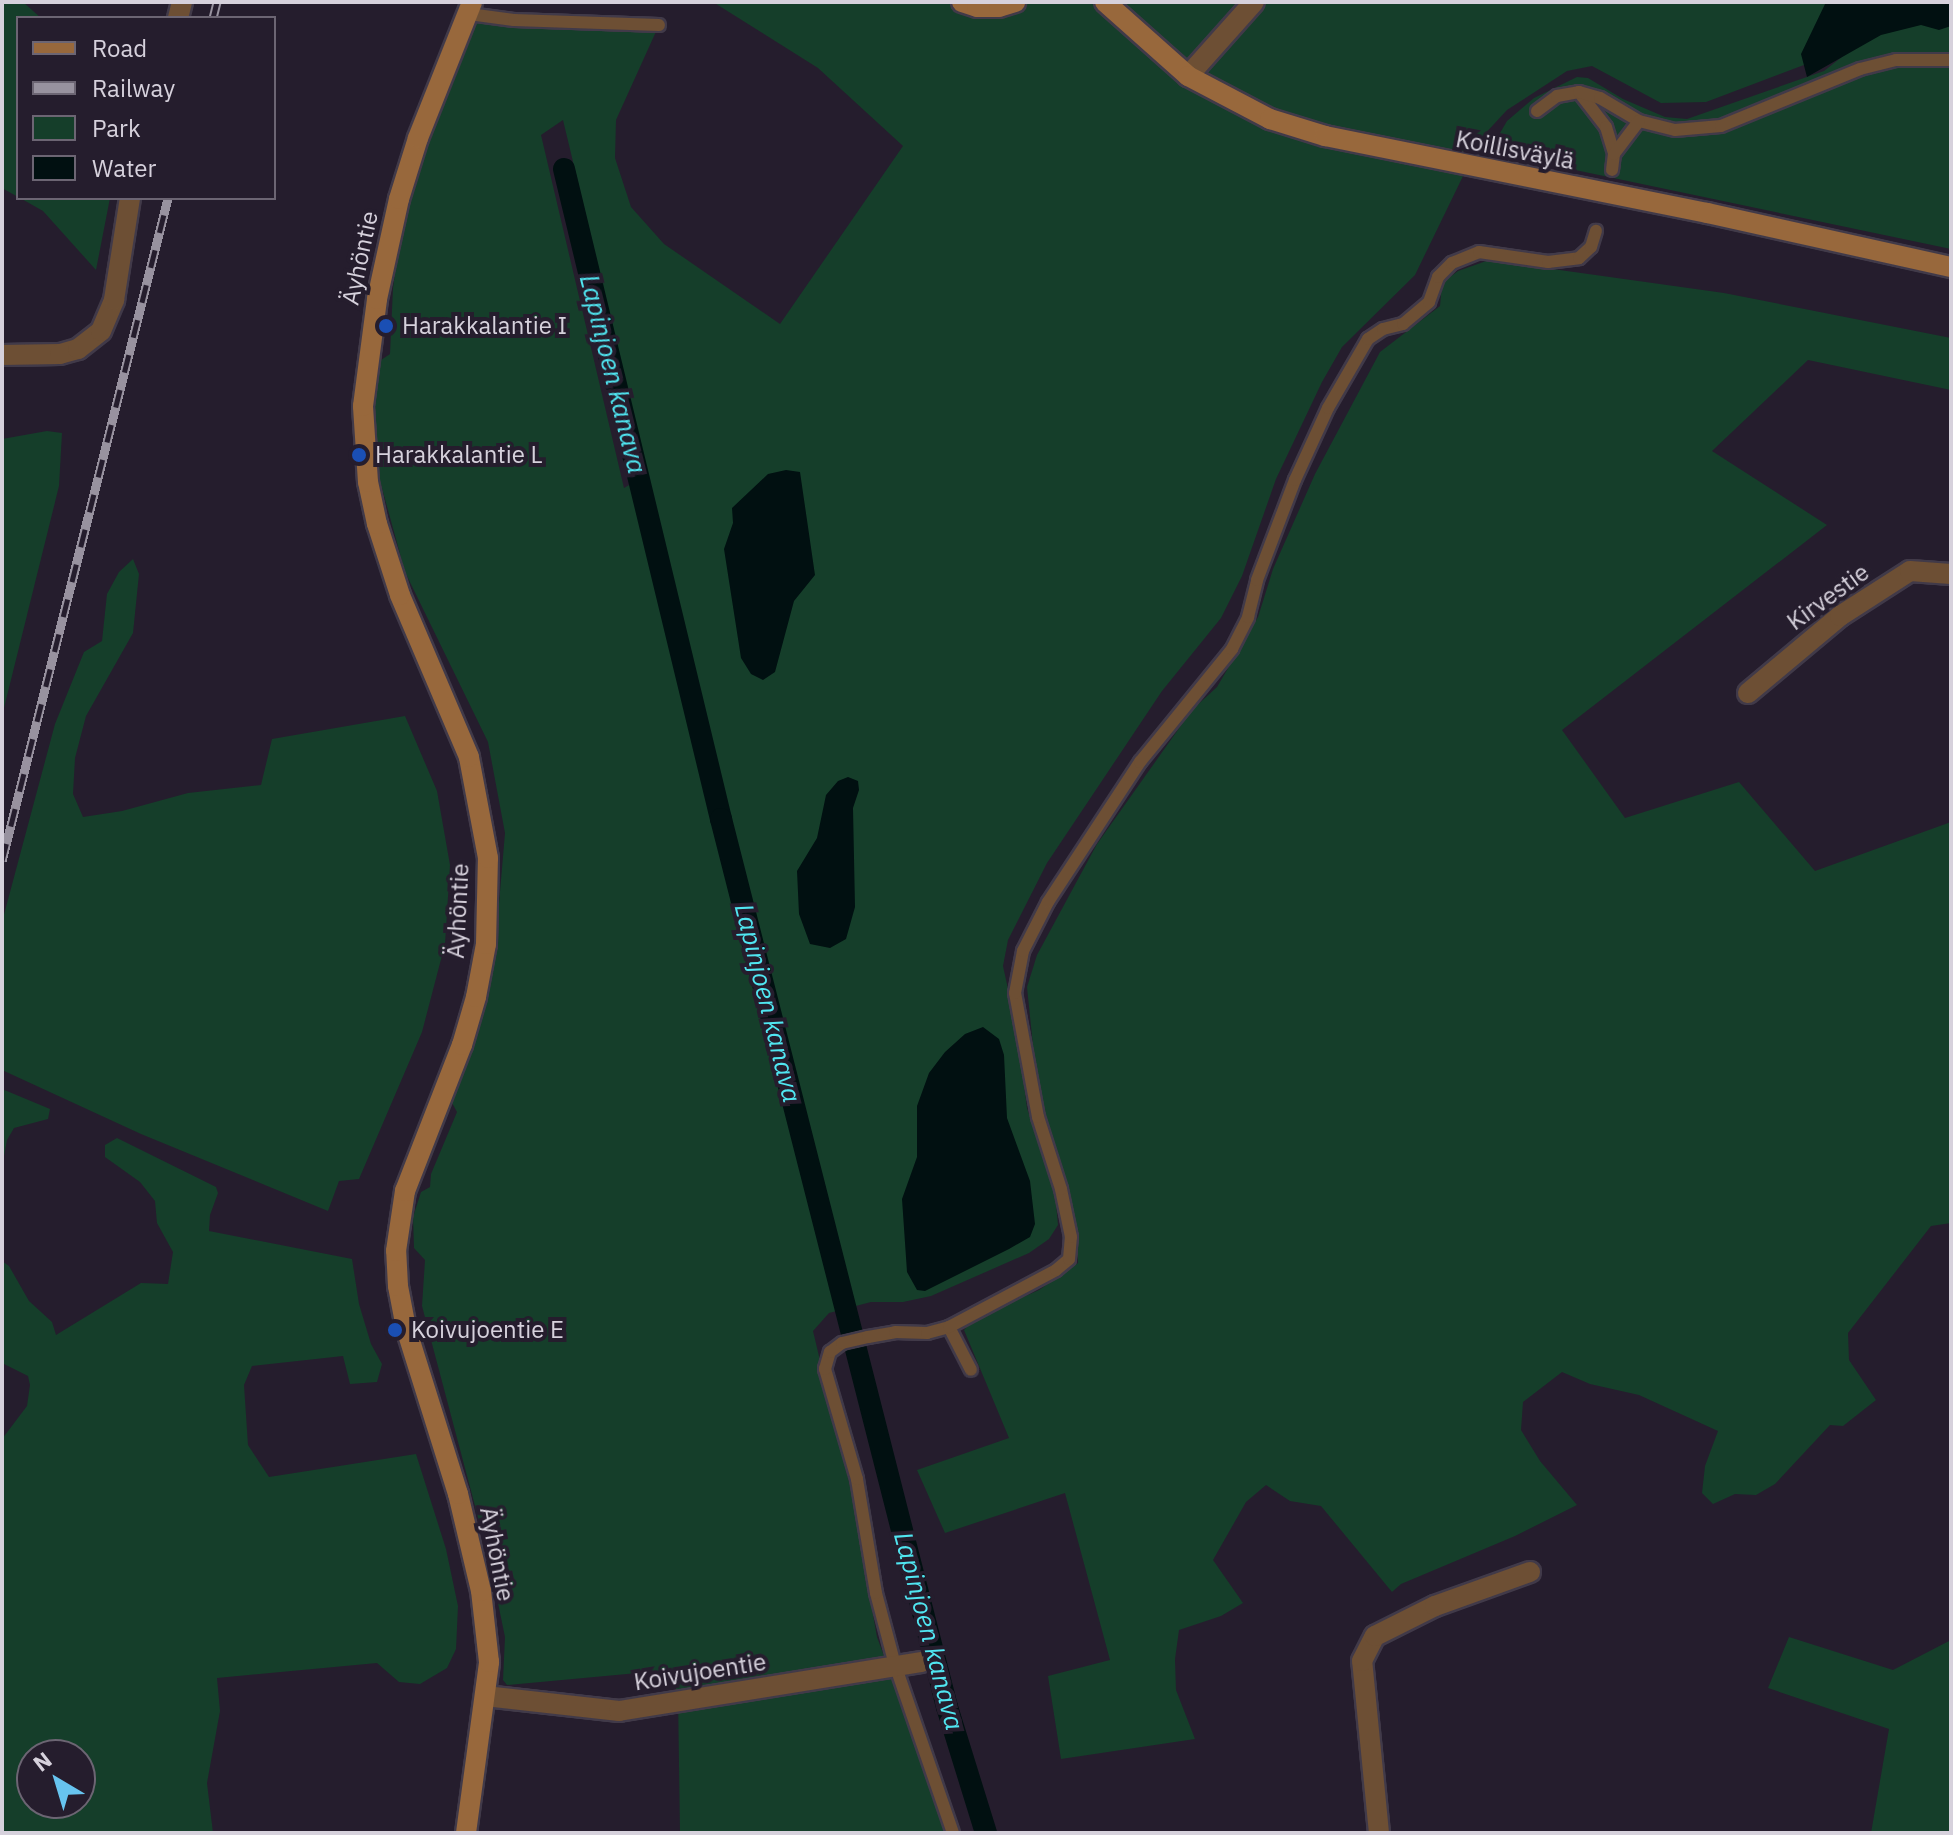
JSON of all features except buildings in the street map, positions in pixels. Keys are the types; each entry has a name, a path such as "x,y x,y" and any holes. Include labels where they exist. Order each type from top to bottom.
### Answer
{"main road":[{"path":"962,2 977,7 999,7 1015,2"},
{"name":"Koillisväylä","path":"1105,2 1188,76 1270,119 1325,136 1503,175 1707,213 1951,267"},
{"name":"Äyhöntie","path":"466,1833 489,1662 481,1591 458,1494 406,1328 398,1286 396,1251 405,1191 462,1045 476,997 486,944 488,858 469,757 400,595 377,524 368,482 363,406 377,299 399,199 418,138 471,8"}],"street":[{"path":"1188,76 1254,2"},
{"path":"2,355 60,354 78,349 101,331 114,300 130,200"},
{"name":"Kirvestie","path":"1748,693 1840,616 1910,571 1951,574"},
{"path":"1379,1833 1362,1661 1375,1636 1435,1606 1530,1572"},
{"name":"Koivujoentie","path":"485,1696 619,1711 922,1662"}],"lane":[{"path":"471,8 514,20 659,25"},
{"path":"1537,111 1557,96 1579,92 1600,98 1639,121 1675,130 1721,126 1860,69 1896,60 1951,60"},
{"path":"1579,92 1606,127 1614,154 1612,170"},
{"path":"1614,154 1639,121"},
{"path":"953,1833 895,1665 876,1593 857,1479 825,1369 830,1352 842,1343 868,1337 895,1332 927,1333 949,1327 1056,1270 1069,1259 1071,1237 1038,1117 1015,993 1023,951 1048,902 1102,815 1168,724 1232,649 1248,617 1257,580 1295,480 1353,361 1368,339 1383,329 1403,324 1429,302 1438,277 1452,263 1479,252 1548,262 1579,258 1591,247 1596,231"},
{"path":"949,1327 971,1370"}],"green space":[{"path":"2,2 23,2 39,16 16,16 16,196 2,188"},
{"path":"713,2 1951,2 1951,249 1489,152 1507,121 1534,98 1577,77 1588,78 1623,99 1665,117 1687,119 1824,71 1857,45 1706,102 1661,103 1592,66 1567,71 1507,110 1482,137 1415,275 1342,347 1322,382 1276,479 1242,576 1221,618 1162,691 1047,863 1008,940 1003,966 1017,1030 1027,1108 1055,1193 1058,1225 1049,1239 1029,1253 931,1296 903,1302 871,1302 829,1313 813,1331 850,1486 877,1637 950,1833 680,1833 678,1695 670,1670 507,1685 503,1680 505,1637 488,1555 422,1306 425,1260 414,1248 413,1217 421,1192 430,1187 431,1174 457,1112 451,1101 474,1042 494,962 505,833 488,742 405,572 380,481 374,416 375,364 390,354 393,288 401,229 399,199 469,14 659,25 616,120 615,158 631,207 664,244 780,324 903,146 818,68","holes":["563,120 648,474 624,488 541,135"]},
{"path":"24,200 110,200 96,270 43,211"},
{"path":"1489,260 1724,293 1951,338 1951,390 1808,360 1712,451 1827,525 1562,730 1625,818 1739,782 1815,871 1951,822 1951,1223 1931,1226 1848,1333 1849,1360 1876,1400 1843,1426 1830,1425 1775,1484 1756,1495 1735,1494 1713,1504 1702,1493 1705,1466 1718,1431 1639,1395 1590,1384 1562,1372 1523,1402 1521,1430 1540,1461 1577,1505 1515,1536 1401,1584 1392,1592 1321,1506 1290,1501 1266,1485 1246,1502 1213,1560 1243,1603 1221,1616 1179,1630 1175,1659 1176,1690 1195,1739 1061,1759 1048,1676 1110,1660 1065,1493 945,1533 917,1470 1009,1438 964,1330 974,1319 1039,1290 1078,1263 1076,1222 1037,1085 1027,987 1037,955 1097,844 1192,710 1217,687 1258,617 1273,569 1315,474 1380,352 1440,306 1442,283 1458,271"},
{"path":"47,431 62,433 59,486 2,716 2,439"},
{"path":"133,559 139,574 133,633 86,716 75,758 73,794 83,817 122,811 188,793 261,785 272,739 405,716 437,791 450,865 445,944 422,1032 359,1179 339,1181 328,1211 141,1134 2,1070 2,922 55,724 84,652 102,641 107,594 119,572"},
{"path":"2,1089 50,1109 48,1119 14,1128 7,1140 2,1167"},
{"path":"117,1138 216,1187 218,1193 210,1215 209,1231 352,1259 359,1304 371,1344 382,1364 377,1382 350,1384 343,1356 252,1366 244,1385 248,1445 269,1477 416,1454 446,1549 458,1606 456,1649 447,1668 420,1684 399,1682 377,1663 217,1678 220,1711 207,1783 213,1833 2,1833 2,1439 27,1406 30,1385 28,1376 2,1363 2,1261 9,1266 29,1301 52,1322 56,1335 141,1283 168,1284 173,1252 157,1223 155,1201 140,1182 105,1157 105,1145"},
{"path":"1789,1637 1893,1670 1951,1640 1951,1833 1871,1833 1889,1729 1768,1688"}],"water":[{"path":"1826,2 1951,2 1951,26 1939,30 1921,25 1881,35 1807,77 1801,54"},
{"path":"786,470 800,472 815,575 794,601 775,672 763,680 751,674 741,658 724,549 733,523 732,508 768,474"},
{"path":"848,777 858,781 859,790 853,808 855,907 846,939 830,948 810,944 799,914 797,871 817,838 826,795 838,781"},
{"path":"983,1027 999,1039 1004,1055 1007,1118 1030,1181 1035,1224 1030,1237 1009,1249 925,1291 917,1290 907,1272 902,1199 917,1157 917,1106 929,1073 945,1052 965,1034"}],"waterway":[{"name":"Lapinjoen kanava","path":"564,169 721,819 947,1707 986,1833"}],"railway":[{"path":"214,16 217,2"},
{"path":"2,861 167,200"}],"place":[{"name":"Harakkalantie I","path":"386,326"},
{"name":"Harakkalantie L","path":"359,455"},
{"name":"Koivujoentie E","path":"395,1330"}]}
